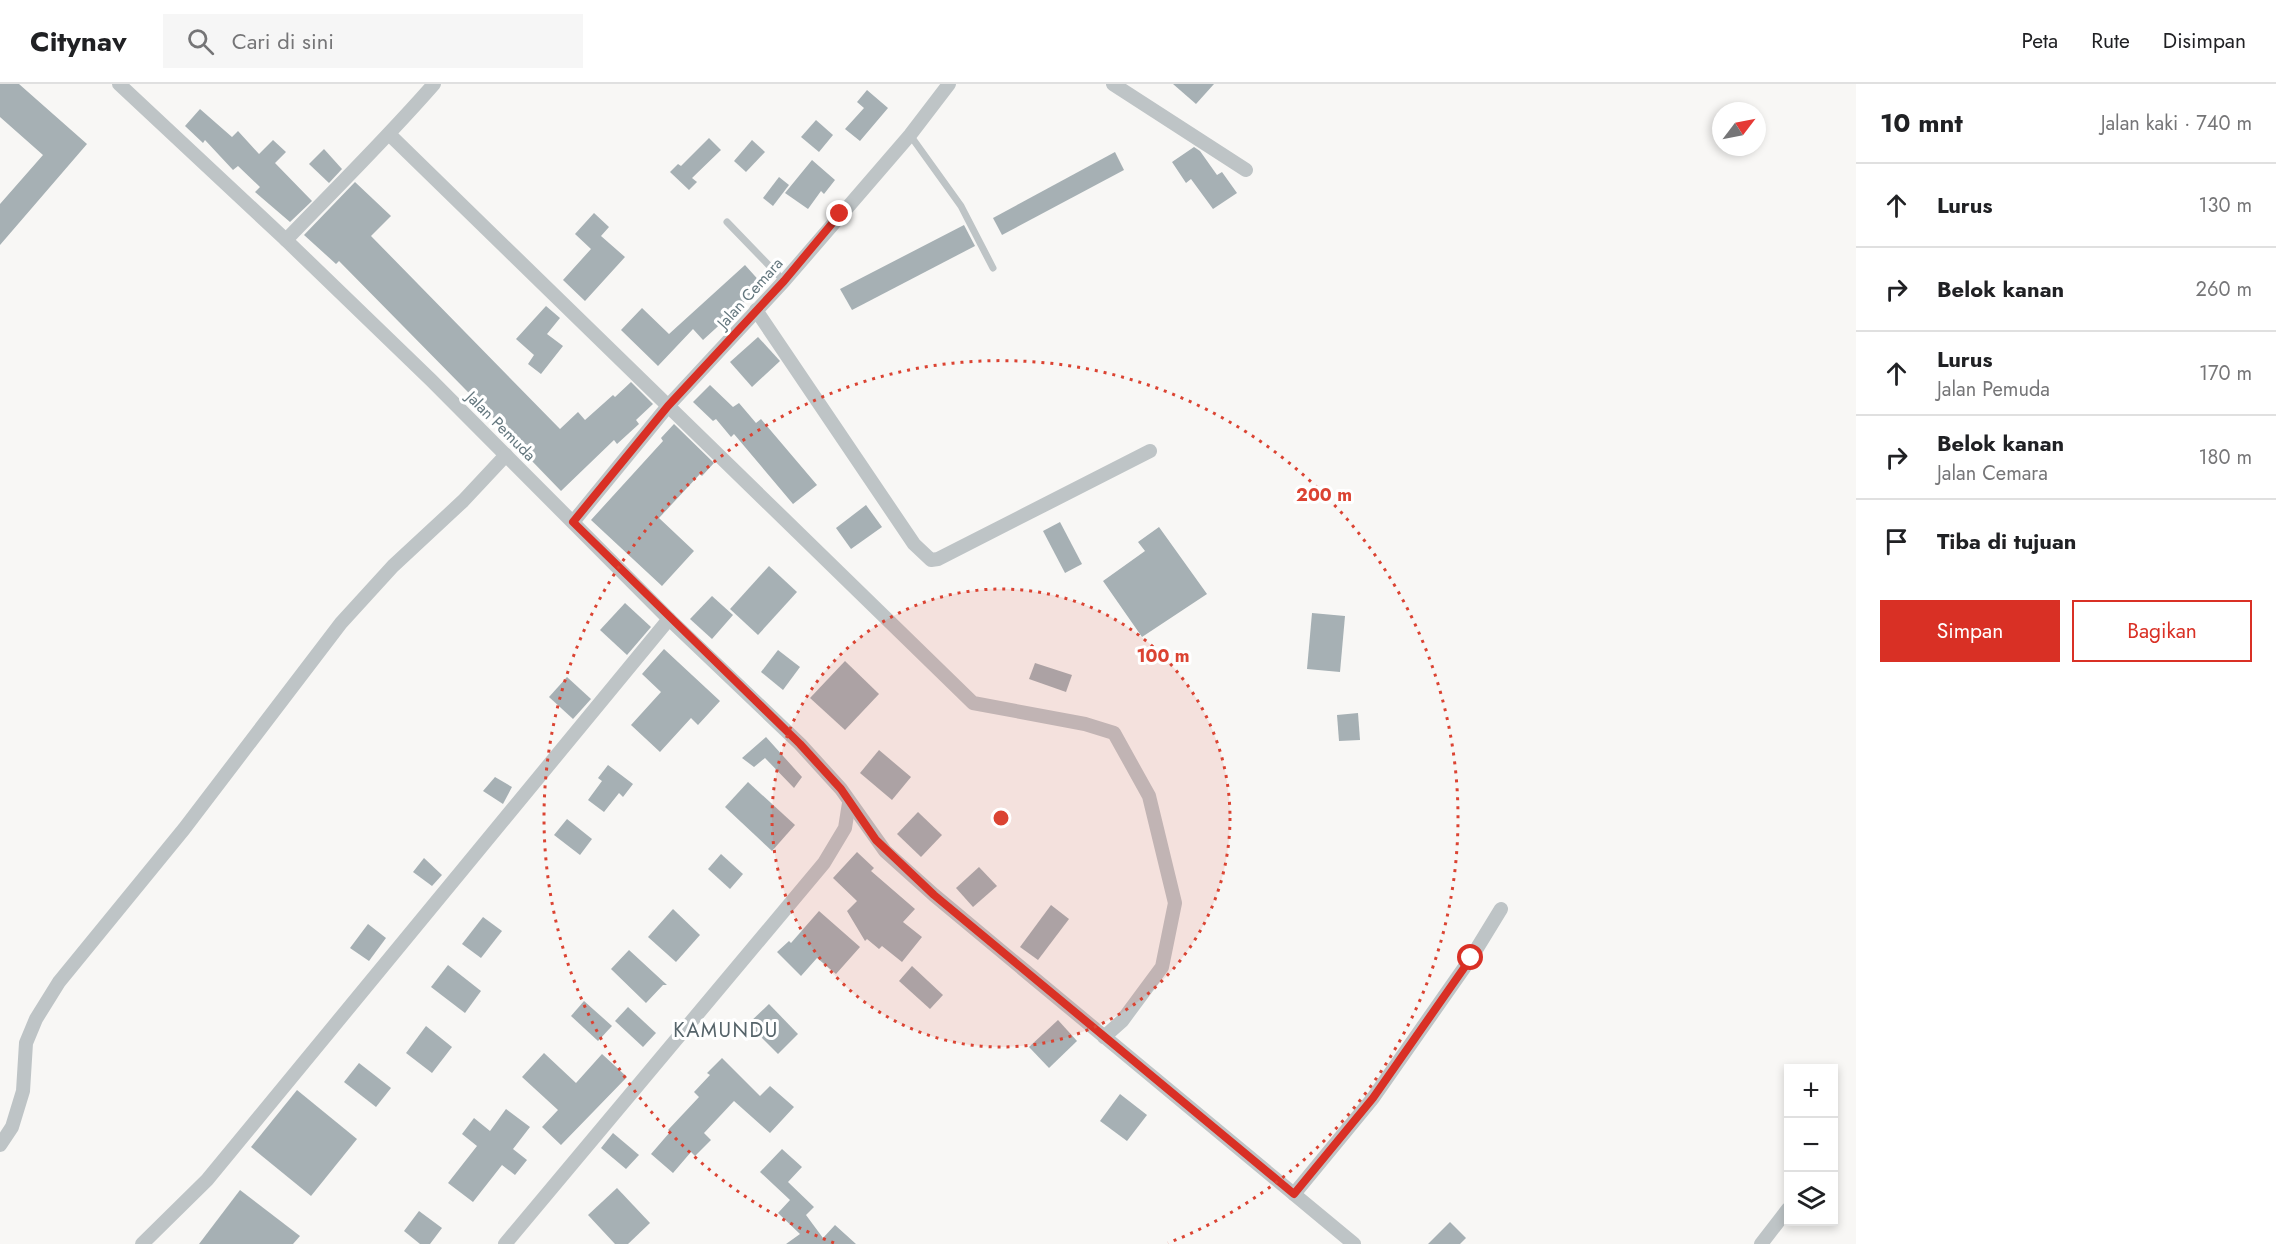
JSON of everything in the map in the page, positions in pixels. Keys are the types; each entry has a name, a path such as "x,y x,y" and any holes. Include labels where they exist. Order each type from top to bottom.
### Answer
{"street":[{"name":"Jalan Pemuda","path":"119,84 286,240 506,455 669,619 800,744 841,789 885,851 934,895 1354,1244"},
{"path":"286,240 367,155 390,135 434,84"},
{"name":"Jalan Cemara","path":"573,522 668,406 784,281 910,135 949,84"},
{"path":"1113,84 1246,170"},
{"path":"390,135 972,703 1085,724 1114,733 1149,796 1175,903 1162,967 1122,1022 1104,1037"},
{"path":"756,310 914,544 931,560 938,559 1150,451"},
{"path":"0,1144 12,1127 23,1091 26,1043 36,1019 58,982 184,829 341,623 393,566 462,501 506,455"},
{"path":"142,1244 207,1180 669,619"},
{"path":"505,1244 824,863 845,828 849,803"},
{"path":"1294,1194 1373,1098 1471,958 1501,909"},
{"path":"1761,1244 1784,1214"}],"lane":[{"path":"910,135 962,206 993,268"},
{"path":"727,222 784,281"}],"building":[{"path":"0,84 19,84 87,144 0,245 0,204 43,155 0,117"},
{"path":"1173,84 1214,84 1196,104"},
{"path":"867,90 888,108 860,141 845,129 864,108 857,102"},
{"path":"200,109 232,137 238,131 259,154 273,140 286,152 275,163 312,201 290,222 255,192 260,187 238,166 233,170 205,140 203,143 185,126"},
{"path":"816,120 833,135 819,152 801,137"},
{"path":"709,138 721,150 692,178 697,182 689,190 670,172 678,164 681,166"},
{"path":"752,140 765,152 746,172 734,161"},
{"path":"1194,147 1200,151 1217,175 1222,172 1237,193 1213,209 1191,179 1186,183 1172,162"},
{"path":"324,149 342,169 329,183 309,164"},
{"path":"1115,152 1124,170 1002,235 993,218"},
{"path":"812,160 835,180 824,194 821,191 808,209 785,193"},
{"path":"779,177 789,185 773,206 763,198"},
{"path":"355,182 391,216 371,236 560,429 578,412 585,420 631,382 653,404 636,420 639,424 617,444 614,440 561,491 530,459 532,457 339,261 336,264 304,235"},
{"path":"594,213 609,227 601,236 625,257 585,301 563,280 591,249 575,234"},
{"path":"964,225 975,246 852,310 840,289"},
{"path":"745,265 763,285 703,340 693,329 658,366 621,330 642,308 669,334"},
{"path":"546,306 560,318 547,334 563,346 541,374 528,364 534,355 516,339"},
{"path":"758,337 780,361 752,387 730,362"},
{"path":"710,385 733,407 739,403 756,423 761,419 817,485 793,504 734,434 731,437 716,419 713,421 693,402"},
{"path":"674,424 714,463 702,476 700,474 659,518 694,551 662,586 591,520 663,441 661,438"},
{"path":"866,505 882,527 851,549 836,528"},
{"path":"1060,522 1082,564 1065,573 1043,531"},
{"path":"1159,527 1207,594 1142,637 1103,581 1145,551 1138,542"},
{"path":"769,566 797,592 758,635 730,609"},
{"path":"712,596 733,615 712,639 690,619"},
{"path":"625,603 651,627 627,655 600,630"},
{"path":"1312,613 1345,616 1340,672 1307,669"},
{"path":"664,649 720,701 698,725 691,718 660,752 631,725 661,692 642,674"},
{"path":"778,650 800,667 783,690 761,672"},
{"path":"845,661 879,694 845,730 810,698"},
{"path":"1035,663 1072,675 1066,692 1029,679"},
{"path":"567,677 591,699 573,719 549,697"},
{"path":"1358,713 1360,740 1339,741 1337,715"},
{"path":"766,737 802,777 794,788 765,758 754,767 742,758"},
{"path":"879,750 911,777 892,800 860,773"},
{"path":"608,765 633,784 623,797 619,793 604,812 588,800 602,781 598,778"},
{"path":"495,777 512,787 503,804 483,791"},
{"path":"748,782 795,825 772,851 725,807"},
{"path":"918,812 942,835 921,857 897,834"},
{"path":"567,819 592,839 580,855 554,835"},
{"path":"857,852 874,868 871,871 915,909 903,922 922,937 902,962 882,946 879,949 867,939 865,941 847,911 857,901 833,878"},
{"path":"721,854 743,874 730,889 708,869"},
{"path":"424,858 442,875 432,886 413,872"},
{"path":"979,867 997,886 973,907 956,888"},
{"path":"1051,905 1069,919 1038,960 1020,947"},
{"path":"673,909 700,935 676,962 648,937"},
{"path":"819,911 860,947 836,974 817,958 801,976 777,952 789,941 791,943"},
{"path":"483,917 502,931 481,958 462,944"},
{"path":"368,924 386,938 369,961 350,948"},
{"path":"629,950 667,985 663,985 646,1003 611,969"},
{"path":"448,965 481,991 465,1013 431,987"},
{"path":"912,966 943,995 930,1009 899,981"},
{"path":"584,1001 612,1026 598,1041 571,1016"},
{"path":"769,1004 798,1034 778,1054 748,1024"},
{"path":"628,1007 656,1033 643,1047 615,1021"},
{"path":"1058,1020 1077,1041 1049,1068 1029,1047"},
{"path":"426,1026 452,1047 432,1073 406,1053"},
{"path":"544,1053 576,1083 602,1054 627,1077 561,1145 542,1127 558,1110 522,1077"},
{"path":"722,1058 760,1096 770,1086 794,1107 770,1133 734,1101 704,1133 711,1140 695,1156 691,1152 673,1173 651,1154 670,1132 668,1130 699,1097 694,1092 710,1075 707,1073"},
{"path":"359,1063 391,1088 376,1107 344,1082"},
{"path":"297,1090 357,1139 311,1196 251,1147"},
{"path":"1120,1094 1147,1115 1127,1141 1100,1121"},
{"path":"506,1109 530,1127 513,1149 527,1160 515,1175 502,1165 473,1202 448,1183 477,1146 462,1134 474,1118 490,1131"},
{"path":"613,1133 639,1155 626,1169 601,1148"},
{"path":"782,1149 802,1167 788,1182 814,1207 806,1215 823,1238 835,1225 856,1244 786,1244 800,1234 778,1213 790,1200 760,1172"},
{"path":"617,1188 650,1223 628,1244 615,1244 588,1215"},
{"path":"240,1190 300,1236 293,1244 199,1244"},
{"path":"419,1211 442,1228 430,1244 420,1244 404,1231"},
{"path":"1450,1222 1466,1238 1460,1244 1428,1244"}],"district":[{"name":"KAMUNDU","path":"726,1030"}],"route":[{"path":"840,214 784,281 668,406 573,522 669,619 800,744 841,789 885,851 934,895 1294,1194 1373,1098 1471,958"}]}
